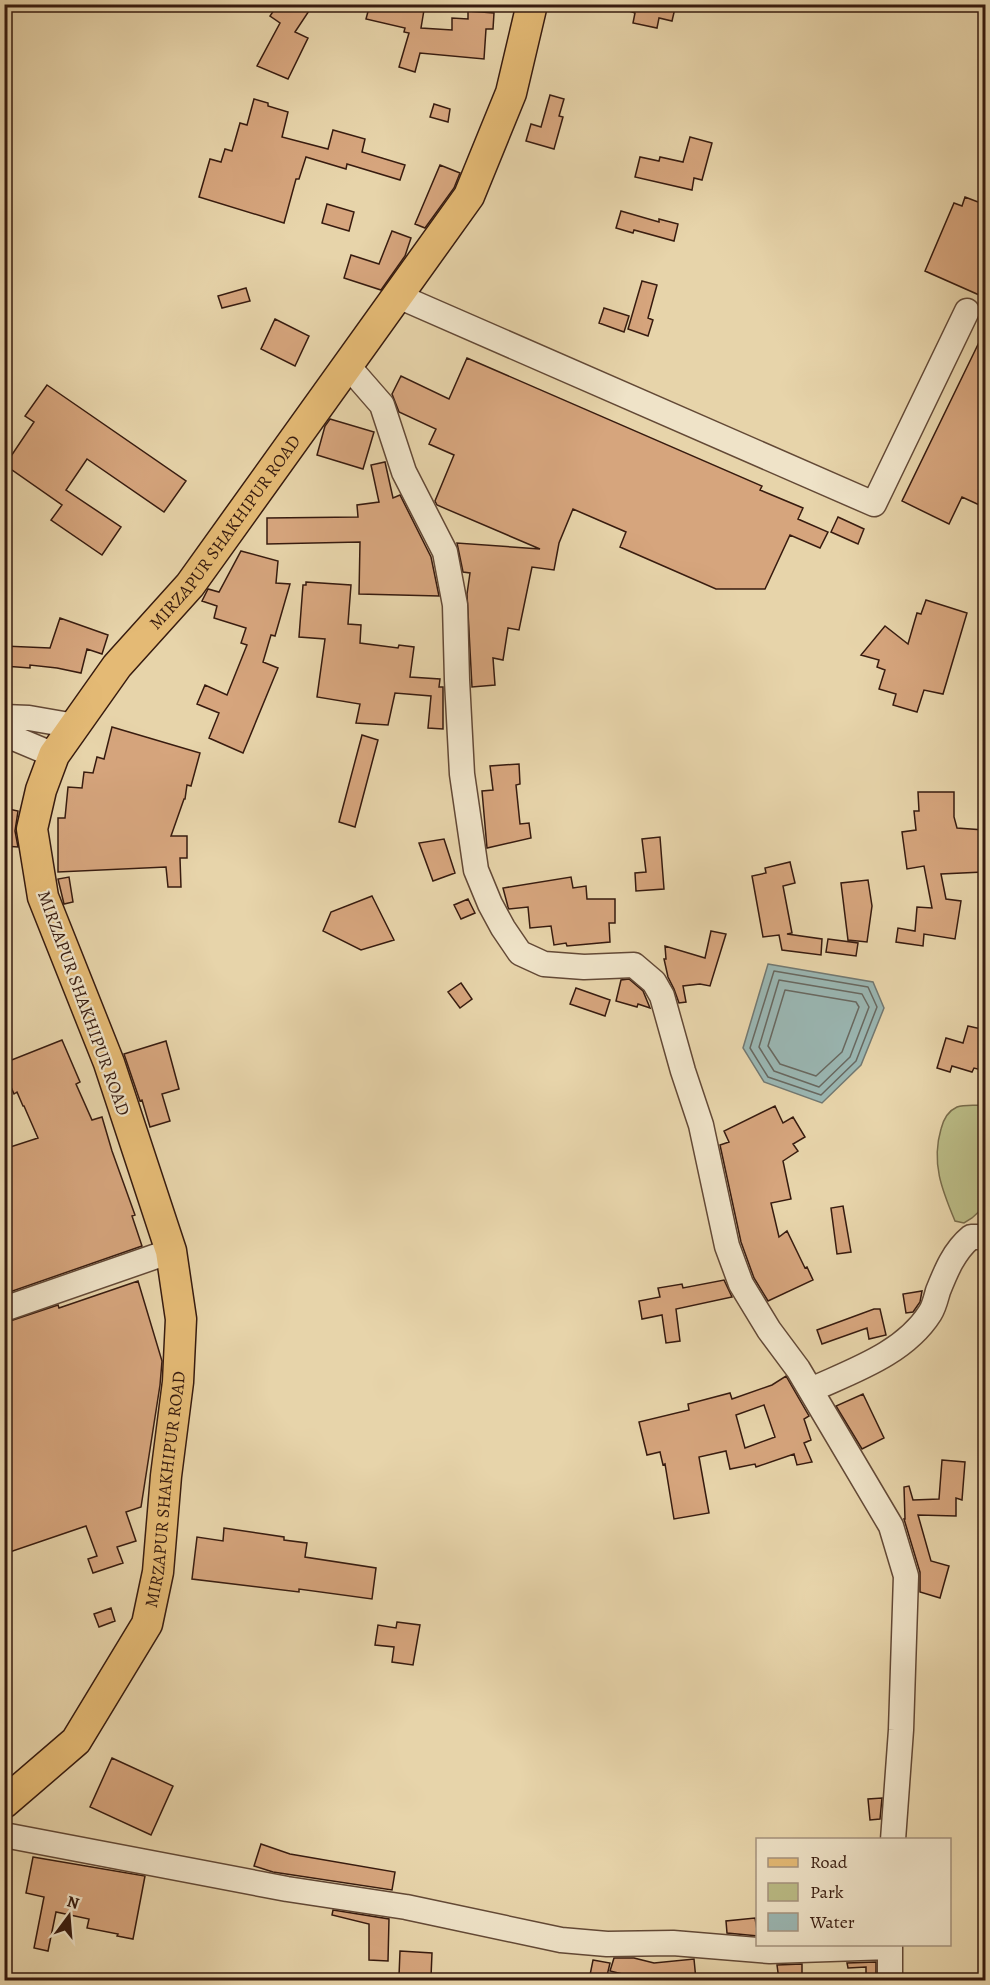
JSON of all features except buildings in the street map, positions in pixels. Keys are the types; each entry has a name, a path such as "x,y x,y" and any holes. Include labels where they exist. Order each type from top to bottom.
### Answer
{"main road":[{"name":"MIRZAPUR SHAKHIPUR ROAD","path":"4,1803 76,1741 147,1624 158,1572 166,1476 178,1382 181,1319 171,1251 109,1063 43,897 32,829 41,790 54,755 117,666 190,585 469,196 511,93 532,4"}],"street":[{"path":"398,296 874,504 967,311"},
{"path":"348,366 382,405 404,472 445,552 455,604 462,774 476,870 490,904 520,953 544,964 584,967 634,965 654,982 662,996 701,1125 727,1246 741,1284 769,1330 798,1369 891,1526 906,1576 901,1730 893,1838"},
{"path":"4,717 29,718 75,726"},
{"path":"4,734 54,755"},
{"path":"811,1390 888,1353 916,1330 931,1312 945,1272 961,1245 971,1237 986,1237"},
{"path":"4,1309 171,1251"},
{"path":"4,1835 287,1889 406,1907 561,1940 607,1944 673,1943 770,1951 890,1946 890,1980"}],"green space":[{"path":"985,1105 985,1206 964,1223 955,1221 942,1187 938,1165 938,1141 945,1120 954,1109"}],"water":[{"path":"768,964 873,982 884,1008 861,1065 822,1103 764,1082 743,1048"}]}
